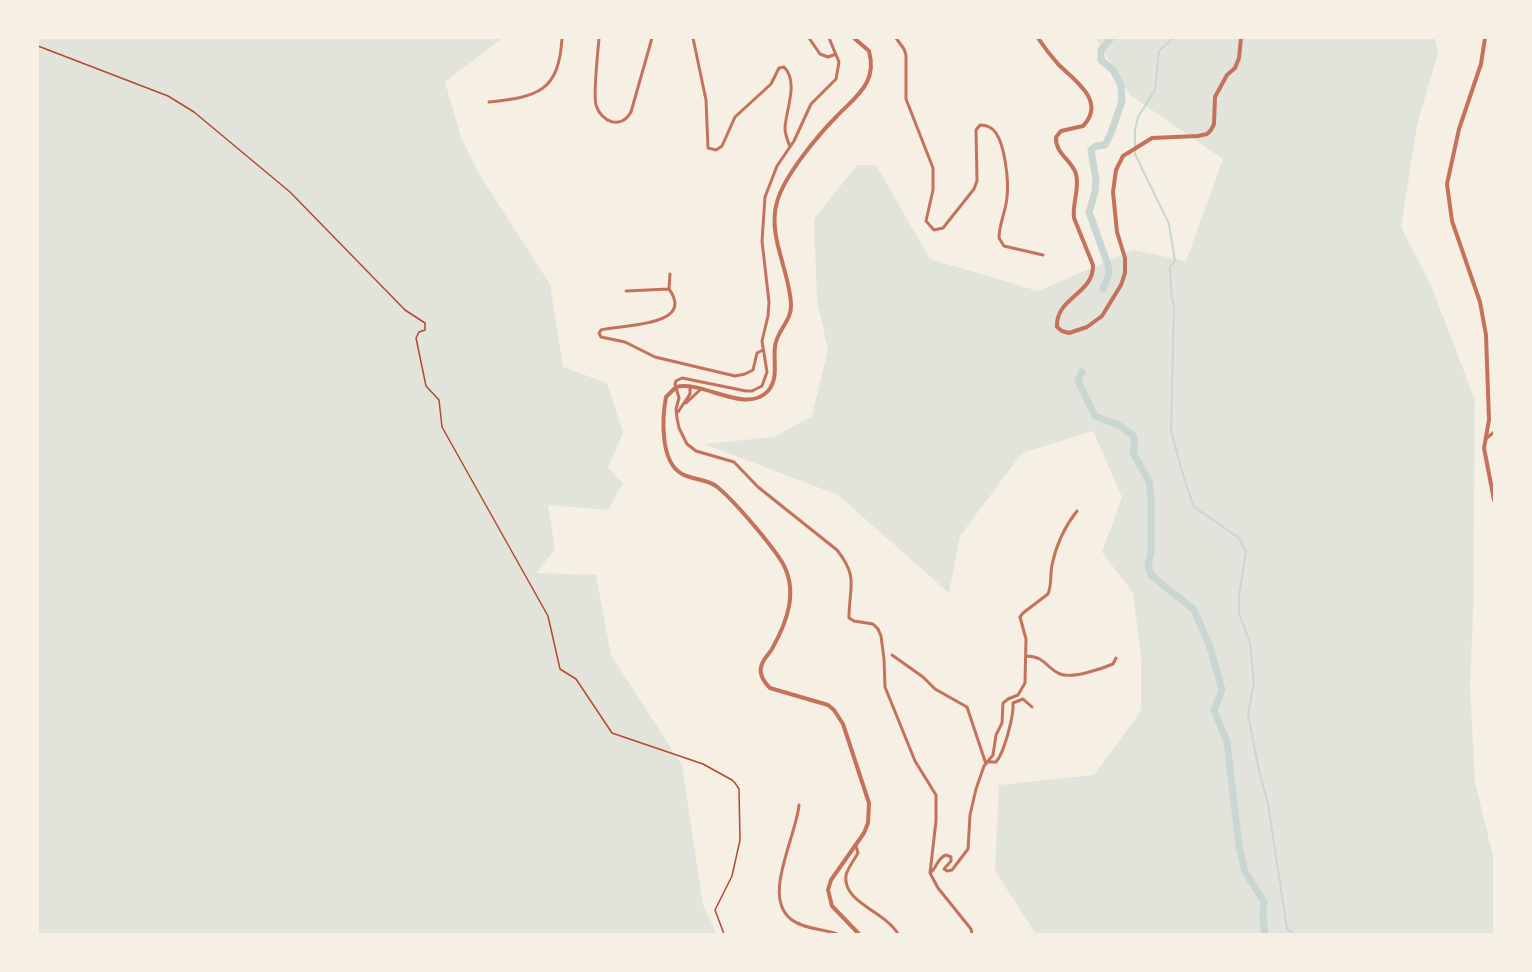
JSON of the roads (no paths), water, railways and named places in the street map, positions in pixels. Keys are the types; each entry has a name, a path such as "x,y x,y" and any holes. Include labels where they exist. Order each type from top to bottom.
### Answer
{"street":[{"path":"489,102 519,99 546,87 552,80 559,62 562,38"},
{"path":"599,38 596,104 603,118 618,123 626,119 630,112 652,38"},
{"path":"693,38 706,100 708,148 716,150 722,146 735,117 771,84 779,68 784,67 789,72 791,81 785,129 790,147"},
{"path":"809,38 820,54 828,57 836,54"},
{"path":"829,38 838,62 836,79 811,104 790,147 777,166 765,197 762,241 769,302 763,334 767,372 764,382 757,389 738,391 682,378 676,381 679,398 677,413 679,428 687,444 696,451 734,462 758,487 837,550 847,562 852,584 849,618 873,624 878,629 884,659 885,687 915,762 935,791 936,820 930,873 938,888 971,929 972,934"},
{"path":"854,38 869,51 871,70 868,81 862,91 838,114 810,149 785,183 776,205 775,226 791,303 788,319 776,340 774,382 763,394 750,399 734,398 690,386 676,387 668,394 666,402 665,440 669,461 681,473 709,483 723,493 770,546 787,572 790,584 789,608 780,634 762,663 762,678 770,688 823,703 840,717 864,783 869,802 868,823 856,846 831,880 828,890 832,906 859,934"},
{"path":"896,38 906,56 906,99 933,168 933,190 926,218 927,224 934,230 943,228 974,189 978,172 976,130 980,125 989,126 997,134 999,140 1007,180 1007,197 999,238 1004,246 1042,255"},
{"path":"1038,38 1054,60 1084,88 1091,105 1089,116 1083,126 1061,131 1056,137 1059,150 1075,170 1077,178 1074,218 1092,259 1094,272 1087,286 1065,304 1057,324 1062,331 1077,331 1102,316 1121,285 1125,273 1125,258 1117,232 1113,192 1116,170 1123,156 1152,138 1198,136 1207,134 1211,130 1214,124 1215,97 1227,75 1235,68 1239,58 1241,38"},
{"path":"1485,38 1481,64 1459,129 1447,184 1452,221 1480,302 1486,335 1489,420 1485,459 1494,500"},
{"path":"670,274 669,290 674,297 674,307 666,317 642,324 605,328 600,331 599,335 625,342 655,357 735,376 753,370 757,353 763,350"},
{"path":"626,291 669,290"},
{"path":"677,413 690,394 690,386"},
{"path":"684,404 702,389"},
{"path":"1486,439 1494,432"},
{"path":"930,873 940,859 946,855 951,856 951,861 944,869 952,870 968,849 970,815 976,789 993,755 996,735 1002,723 1003,703 1018,695 1024,684 1026,639 1020,617 1048,594 1058,544 1069,521 1077,511"},
{"path":"892,655 924,677 935,689 967,707 987,763"},
{"path":"1027,656 1040,658 1061,674 1070,675 1104,668 1113,664 1116,658"},
{"path":"987,763 996,762 1000,757 1013,717 1013,703 1023,699 1032,707"},
{"path":"799,805 794,833 779,880 778,892 781,907 785,914 797,923 837,934"},
{"path":"856,846 858,853 846,876 850,893 861,904 884,918 898,934"}],"waterway":[{"path":"1103,289 1109,274 1108,265 1089,212 1096,180 1091,150 1096,146 1105,145 1122,101 1121,85 1113,70 1101,60 1101,50 1111,38"},
{"path":"1173,38 1159,51 1155,90 1138,117 1135,130 1135,154 1169,224 1175,261 1170,267 1174,307 1171,431 1194,507 1239,538 1246,552 1239,595 1239,613 1250,643 1254,683 1248,714 1268,804 1287,929 1294,934"},
{"path":"1082,372 1078,381 1095,416 1118,425 1133,435 1135,442 1133,453 1149,481 1151,554 1148,565 1151,575 1194,610 1210,647 1222,690 1214,710 1227,742 1239,846 1245,872 1264,902 1265,934"}]}
